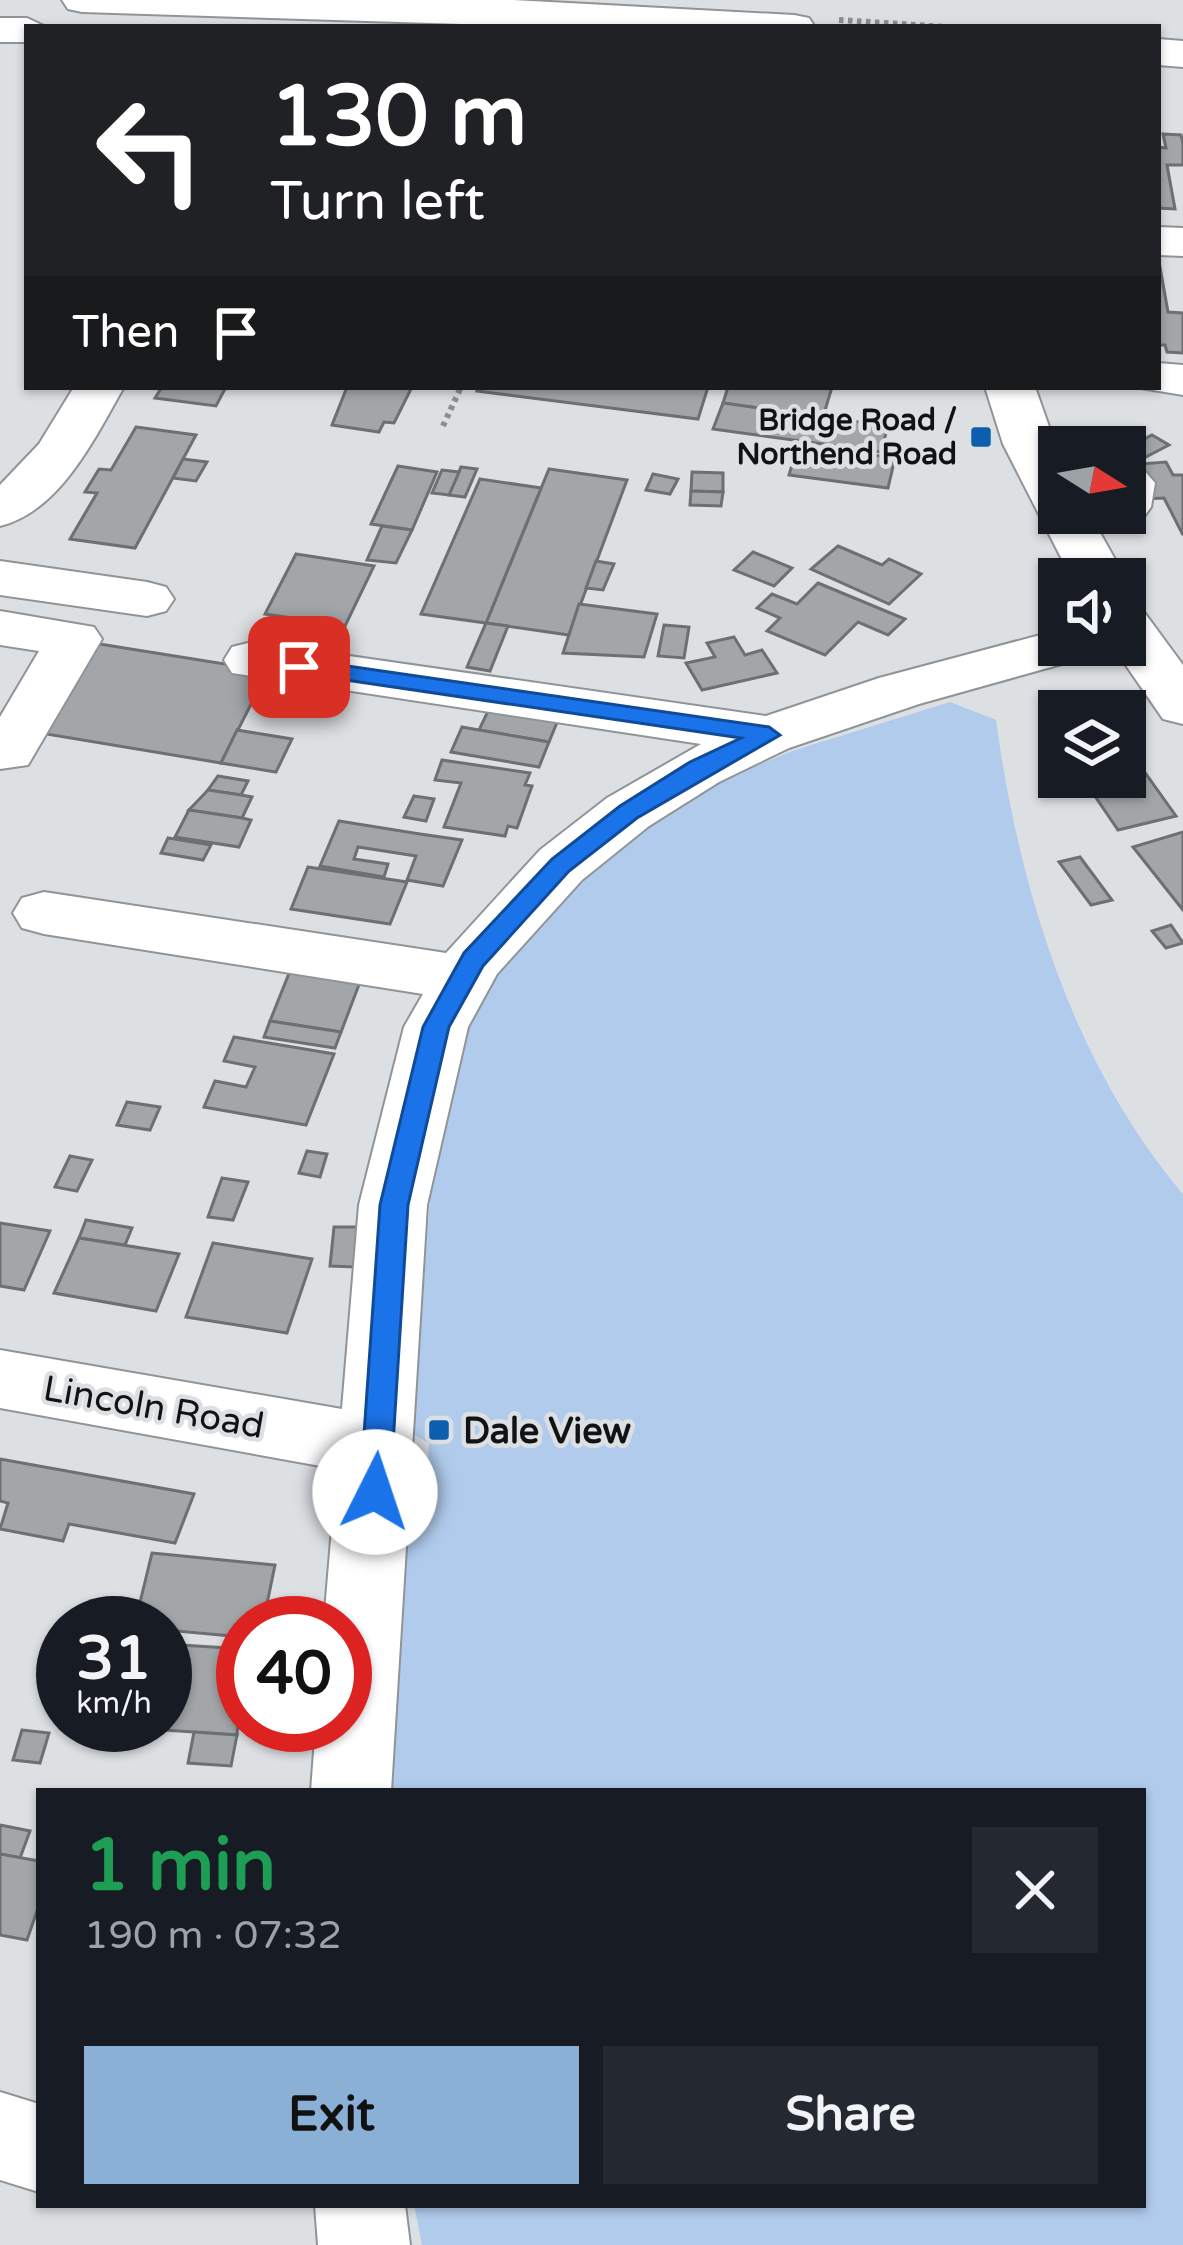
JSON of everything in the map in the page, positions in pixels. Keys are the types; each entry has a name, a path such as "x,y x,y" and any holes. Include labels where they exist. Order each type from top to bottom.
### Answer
{"street":[{"path":"82,0 558,7 759,24"},
{"path":"0,510 28,492 50,468 97,390"},
{"path":"1012,390 1038,443"},
{"path":"0,578 147,599"},
{"path":"0,628 74,639 8,752"},
{"path":"351,1788 394,1205 436,1027 462,978 560,865 698,768 769,735 899,691 1038,653"},
{"path":"1146,655 1183,706"},
{"path":"252,660 769,735"},
{"path":"44,913 462,978"},
{"name":"Lincoln Road","path":"0,1379 379,1446"},
{"path":"0,2136 36,2147"},
{"path":"360,2208 364,2245"}],"path":[{"path":"443,426 460,390"}],"shaded area":[{"path":"950,702 996,720 1019,847 1056,971 1110,1088 1183,1194 1183,2245 422,2245 415,2208 1146,2208 1146,1788 389,1788 409,1491 427,1478 429,1443 412,1434 440,1069 462,1010 585,872 646,822 705,787 792,751"}],"building":[{"path":"1163,134 1181,135 1183,165 1167,165 1175,209 1161,208 1161,147 1166,148"},
{"path":"1161,273 1168,312 1183,313 1183,353 1167,352 1161,345"},
{"path":"160,390 224,390 216,406 155,398"},
{"path":"346,390 410,390 394,423 384,422 379,432 332,425"},
{"path":"478,390 707,390 698,419"},
{"path":"727,390 831,390 823,417 723,403"},
{"path":"723,403 888,426 881,452 713,429"},
{"path":"136,427 196,435 135,548 70,539 97,493 85,492 99,469 111,470"},
{"path":"1152,435 1169,445 1146,457 1146,438"},
{"path":"798,445 895,458 888,488 789,475"},
{"path":"183,459 207,462 196,481 173,478"},
{"path":"1166,462 1173,475 1183,475 1183,535 1164,498 1146,499 1146,464"},
{"path":"398,466 437,472 412,530 371,524"},
{"path":"461,467 477,469 465,497 449,495"},
{"path":"549,469 627,480 569,635 486,623"},
{"path":"442,470 459,472 449,495 432,493"},
{"path":"692,472 723,473 723,492 691,491"},
{"path":"653,474 678,479 670,494 646,490"},
{"path":"480,479 541,488 486,623 421,614"},
{"path":"691,491 723,492 721,506 690,505"},
{"path":"382,526 412,530 396,563 367,560"},
{"path":"838,546 882,565 889,559 921,574 889,604 811,569"},
{"path":"753,552 792,568 774,586 734,570"},
{"path":"296,554 374,566 345,626 265,614"},
{"path":"596,561 614,564 603,590 586,588"},
{"path":"818,583 905,619 888,635 858,622 825,655 767,631 780,618 757,608 772,594 797,604"},
{"path":"579,604 657,614 644,657 563,653"},
{"path":"486,623 508,626 490,671 467,667"},
{"path":"664,625 689,627 684,658 658,656"},
{"path":"734,637 745,655 762,650 777,673 702,690 686,663 715,657 707,643"},
{"path":"87,642 268,671 221,763 34,732"},
{"path":"489,709 558,720 549,742 479,730"},
{"path":"462,727 549,742 539,767 451,752"},
{"path":"237,730 292,739 276,772 221,763"},
{"path":"442,760 530,773 525,785 532,786 517,828 508,826 505,836 444,827 461,783 435,780"},
{"path":"1146,774 1176,816 1118,830 1096,798 1146,798"},
{"path":"218,776 248,781 241,795 208,790"},
{"path":"208,790 252,797 242,818 189,810"},
{"path":"414,796 434,799 426,821 404,817"},
{"path":"189,810 251,820 239,847 175,837"},
{"path":"339,821 462,840 443,886 407,880 416,856 358,847 354,859 388,864 384,877 320,866"},
{"path":"1183,832 1183,910 1133,847"},
{"path":"168,838 211,845 203,860 161,853"},
{"path":"1080,857 1112,900 1091,905 1059,862"},
{"path":"308,867 407,882 390,924 291,909"},
{"path":"1171,925 1183,943 1166,948 1152,931"},
{"path":"290,971 360,982 341,1032 270,1021"},
{"path":"270,1021 341,1032 335,1048 264,1037"},
{"path":"234,1037 334,1054 306,1125 204,1107 215,1081 246,1087 255,1067 224,1061"},
{"path":"127,1102 160,1107 150,1130 117,1125"},
{"path":"307,1151 327,1154 320,1177 299,1173"},
{"path":"70,1156 92,1160 77,1191 55,1187"},
{"path":"222,1178 248,1182 233,1220 208,1217"},
{"path":"86,1220 132,1228 125,1245 79,1238"},
{"path":"0,1223 50,1231 24,1290 0,1286"},
{"path":"334,1227 361,1227 356,1267 330,1266"},
{"path":"79,1238 179,1254 156,1311 54,1293"},
{"path":"213,1243 312,1259 287,1333 186,1317"},
{"path":"0,1459 194,1494 175,1543 69,1524 63,1541 0,1529 8,1503 0,1501"},
{"path":"152,1553 275,1565 269,1596 216,1596 216,1635 192,1632 192,1596 142,1596"},
{"path":"192,1646 216,1647 216,1734 192,1732"},
{"path":"22,1730 36,1732 36,1752 43,1752 40,1763 13,1760"},
{"path":"194,1732 216,1734 216,1752 234,1752 231,1766 188,1763"},
{"path":"0,1825 30,1831 20,1858 0,1854"},
{"path":"0,1854 36,1860 36,1914 27,1940 0,1935"}],"place":[{"name":"Bridge Road / Northend Road","path":"981,437"},
{"name":"Dale View","path":"439,1430"}],"route":[{"path":"299,667 769,735 698,768 628,812 560,865 473,960 436,1027 394,1205 375,1492"}]}
